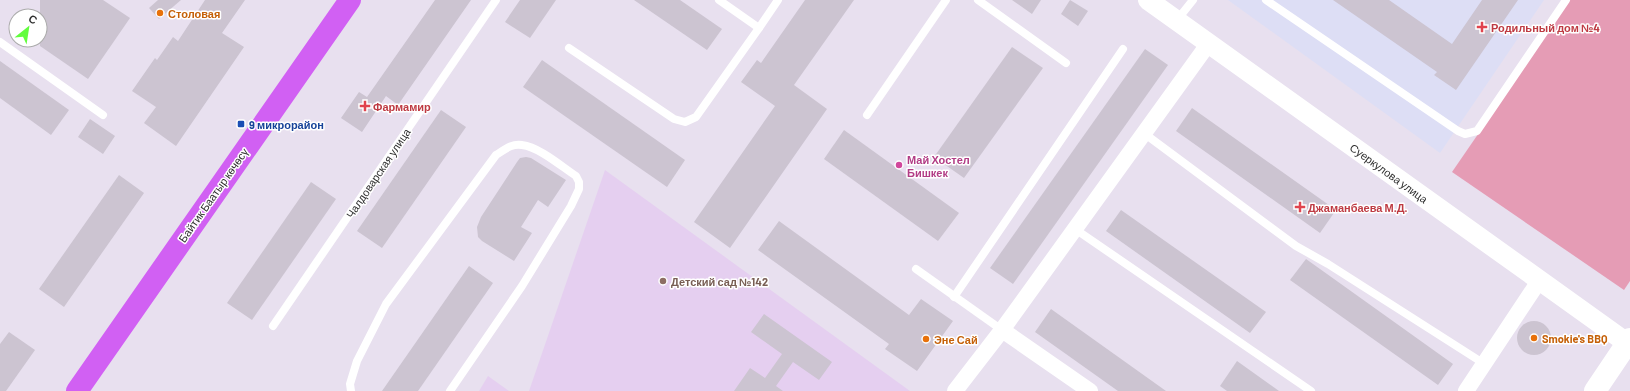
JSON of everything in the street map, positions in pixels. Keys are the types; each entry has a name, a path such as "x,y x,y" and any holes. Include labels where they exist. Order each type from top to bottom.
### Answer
{"main road":[{"name":"Байтик Баатыр көчөсү","path":"77,391 350,0"},
{"path":"1594,391 1629,342"}],"street":[{"name":"Суеркулова улица","path":"1148,0 1539,281 1629,342"},
{"path":"955,391 1002,330 1209,43"},
{"path":"1466,391 1539,281"},
{"path":"1002,330 1090,391"}],"lane":[{"name":"Чалдоварская улица","path":"273,326 496,0"},
{"path":"719,0 759,28"},
{"path":"569,48 674,119 685,122 696,117 778,0"},
{"path":"867,115 946,0"},
{"path":"978,0 1066,63"},
{"path":"1177,20 1193,0"},
{"path":"1266,0 1442,121 1465,134 1477,131 1566,0"},
{"path":"0,42 103,116"},
{"path":"954,297 1123,49"},
{"path":"1144,134 1296,246 1328,264 1484,364"},
{"path":"351,391 350,384 357,361 386,304 496,155 514,145 521,144 534,148 576,176 579,182 579,189 571,206 522,286 450,391"},
{"path":"1075,229 1311,391"},
{"path":"916,270 1002,330"}],"shaded area":[{"path":"1228,0 1544,0 1440,153"},
{"path":"1570,0 1630,0 1630,281 1624,290 1452,172"},
{"name":"Детский сад №142","path":"605,170 910,391 529,391"},
{"path":"488,376 509,391 479,391"}],"building":[{"path":"40,0 103,0 130,18 88,79 43,48 48,48 48,8 40,8"},
{"name":"Столовая","path":"158,0 181,0 159,19 149,8"},
{"path":"205,0 245,0 222,33 244,47 176,146 144,123 156,107 132,91 155,58 157,60 173,37 178,41"},
{"path":"435,0 471,0 398,105 386,96 362,132 341,118 359,92 367,97"},
{"path":"520,0 556,0 530,38 505,22"},
{"path":"634,0 680,0 722,29 707,50"},
{"path":"805,0 854,0 794,85 827,109 730,248 694,222 775,106 741,82 757,60 761,63"},
{"path":"1012,0 1041,0 1032,14"},
{"path":"1070,0 1088,11 1078,26 1061,14"},
{"name":"Родильный дом №4","path":"1333,0 1389,0 1452,44 1482,0 1518,0 1456,90 1434,75 1437,72"},
{"path":"1012,47 1043,68 964,178 934,157"},
{"path":"1145,49 1168,65 1013,284 990,268"},
{"path":"542,60 685,160 667,187 523,87"},
{"path":"0,61 69,110 51,135 0,98"},
{"path":"1192,108 1336,210 1320,233 1176,131"},
{"path":"441,110 466,127 382,248 357,231"},
{"path":"90,119 115,136 103,154 78,137"},
{"path":"844,130 959,213 938,241 824,159"},
{"path":"520,158 531,158 566,180 548,207 538,200 521,227 532,233 514,261 482,241 478,237 477,227 481,217 517,162"},
{"path":"119,175 144,193 64,307 39,289"},
{"path":"311,182 336,199 252,320 227,303"},
{"path":"1121,210 1266,312 1250,333 1106,231"},
{"path":"779,221 909,315 921,299 953,321 917,371 885,349 889,344 758,250"},
{"path":"1306,259 1453,364 1438,385 1290,280"},
{"path":"469,266 493,283 418,391 382,391"},
{"path":"1051,309 1166,391 1118,391 1035,332"},
{"path":"764,314 832,362 819,380 793,362 776,386 783,391 734,391 750,368 765,378 782,354 751,332"},
{"name":"Smokie's BBQ","path":"1534,321 1546,326 1551,338 1546,350 1534,355 1522,350 1517,338 1522,326"},
{"path":"9,332 35,350 6,391 0,391 0,344"},
{"path":"1237,361 1279,391 1227,391 1220,386"}],"place":[{"name":"Столовая","path":"160,13"},
{"name":"Родильный дом №4","path":"1482,27"},
{"name":"Фармамир","path":"365,106"},
{"name":"9 микрорайон","path":"241,124"},
{"name":"Май Хостел Бишкек","path":"899,165"},
{"name":"Джаманбаева М.Д.","path":"1300,207"},
{"name":"Детский сад №142","path":"663,281"},
{"name":"Smokie's BBQ","path":"1534,338"},
{"name":"Эне Сай","path":"926,339"}]}
